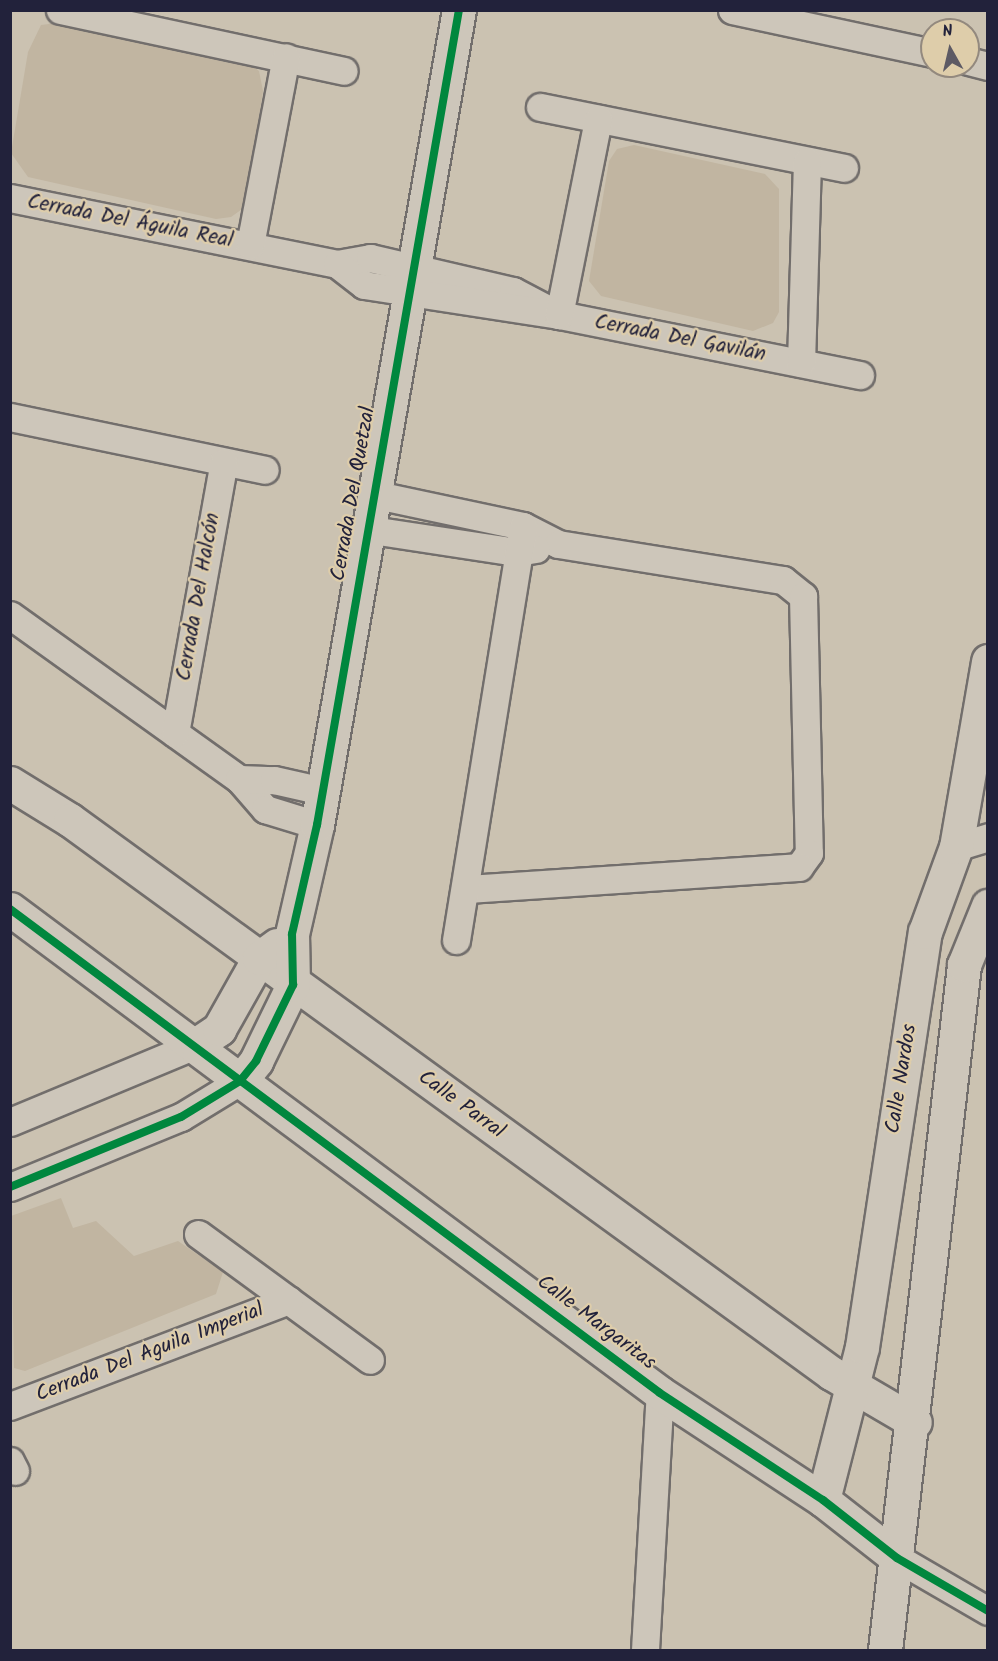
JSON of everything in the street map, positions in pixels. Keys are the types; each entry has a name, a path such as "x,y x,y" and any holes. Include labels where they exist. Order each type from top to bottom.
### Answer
{"street":[{"path":"60,10 344,71"},
{"name":"Cerrada Del Quetzal","path":"293,985 292,934 317,825 365,529 459,10"},
{"path":"732,10 920,50"},
{"name":"Cerrada Del Águila Real","path":"250,245 286,57"},
{"path":"540,106 844,168"},
{"path":"559,315 598,119"},
{"path":"801,363 807,161"},
{"name":"Cerrada Del Águila Real","path":"10,198 337,264 364,285 411,280"},
{"name":"Cerrada Del Gavilán","path":"411,280 559,315 860,375"},
{"path":"10,417 265,470"},
{"name":"Cerrada Del Halcón","path":"175,733 224,462"},
{"path":"372,494 522,526 558,544 783,580 800,589 805,607 809,853 799,867 466,889"},
{"path":"456,940 466,889 522,526"},
{"path":"365,529 517,552 558,544"},
{"path":"10,615 239,779 265,809 317,825"},
{"name":"Calle Nardos","path":"823,1500 864,1334 925,932 956,847 987,661"},
{"path":"239,779 274,780 323,791"},
{"name":"Calle Parral","path":"10,783 260,958 293,985 814,1359 852,1389 915,1422"},
{"path":"956,847 987,837"},
{"path":"885,1650 915,1422 964,965 987,906"},
{"name":"Calle Margaritas","path":"10,909 196,1044 240,1081 660,1393 823,1500 897,1558 987,1611"},
{"path":"10,1122 196,1044 219,1029 260,958 292,934"},
{"path":"10,1187 181,1117 240,1081 256,1061 293,985"},
{"name":"Cerrada Del Aguila Imperial","path":"198,1234 370,1360"},
{"name":"Cerrada Del Aguila Imperial","path":"10,1406 289,1300"},
{"path":"814,1359 834,1355 864,1334"},
{"name":"Calle Margaritas","path":"645,1650 660,1393"}],"shaded area":[{"path":"57,23 246,61 259,71 263,91 245,207 231,217 216,219 28,177 11,153 28,52 41,25"},
{"path":"634,145 765,174 779,189 779,312 773,323 753,331 601,296 589,281 609,161 617,149"},
{"path":"61,1198 73,1228 96,1221 134,1256 178,1241 223,1272 216,1294 25,1371 14,1368 11,1216"}],"cycle path":[{"path":"10,1187 181,1117 240,1081 256,1061 293,985 292,934 317,825 459,10"},
{"path":"10,909 660,1393 823,1500 897,1558 988,1611"}]}
